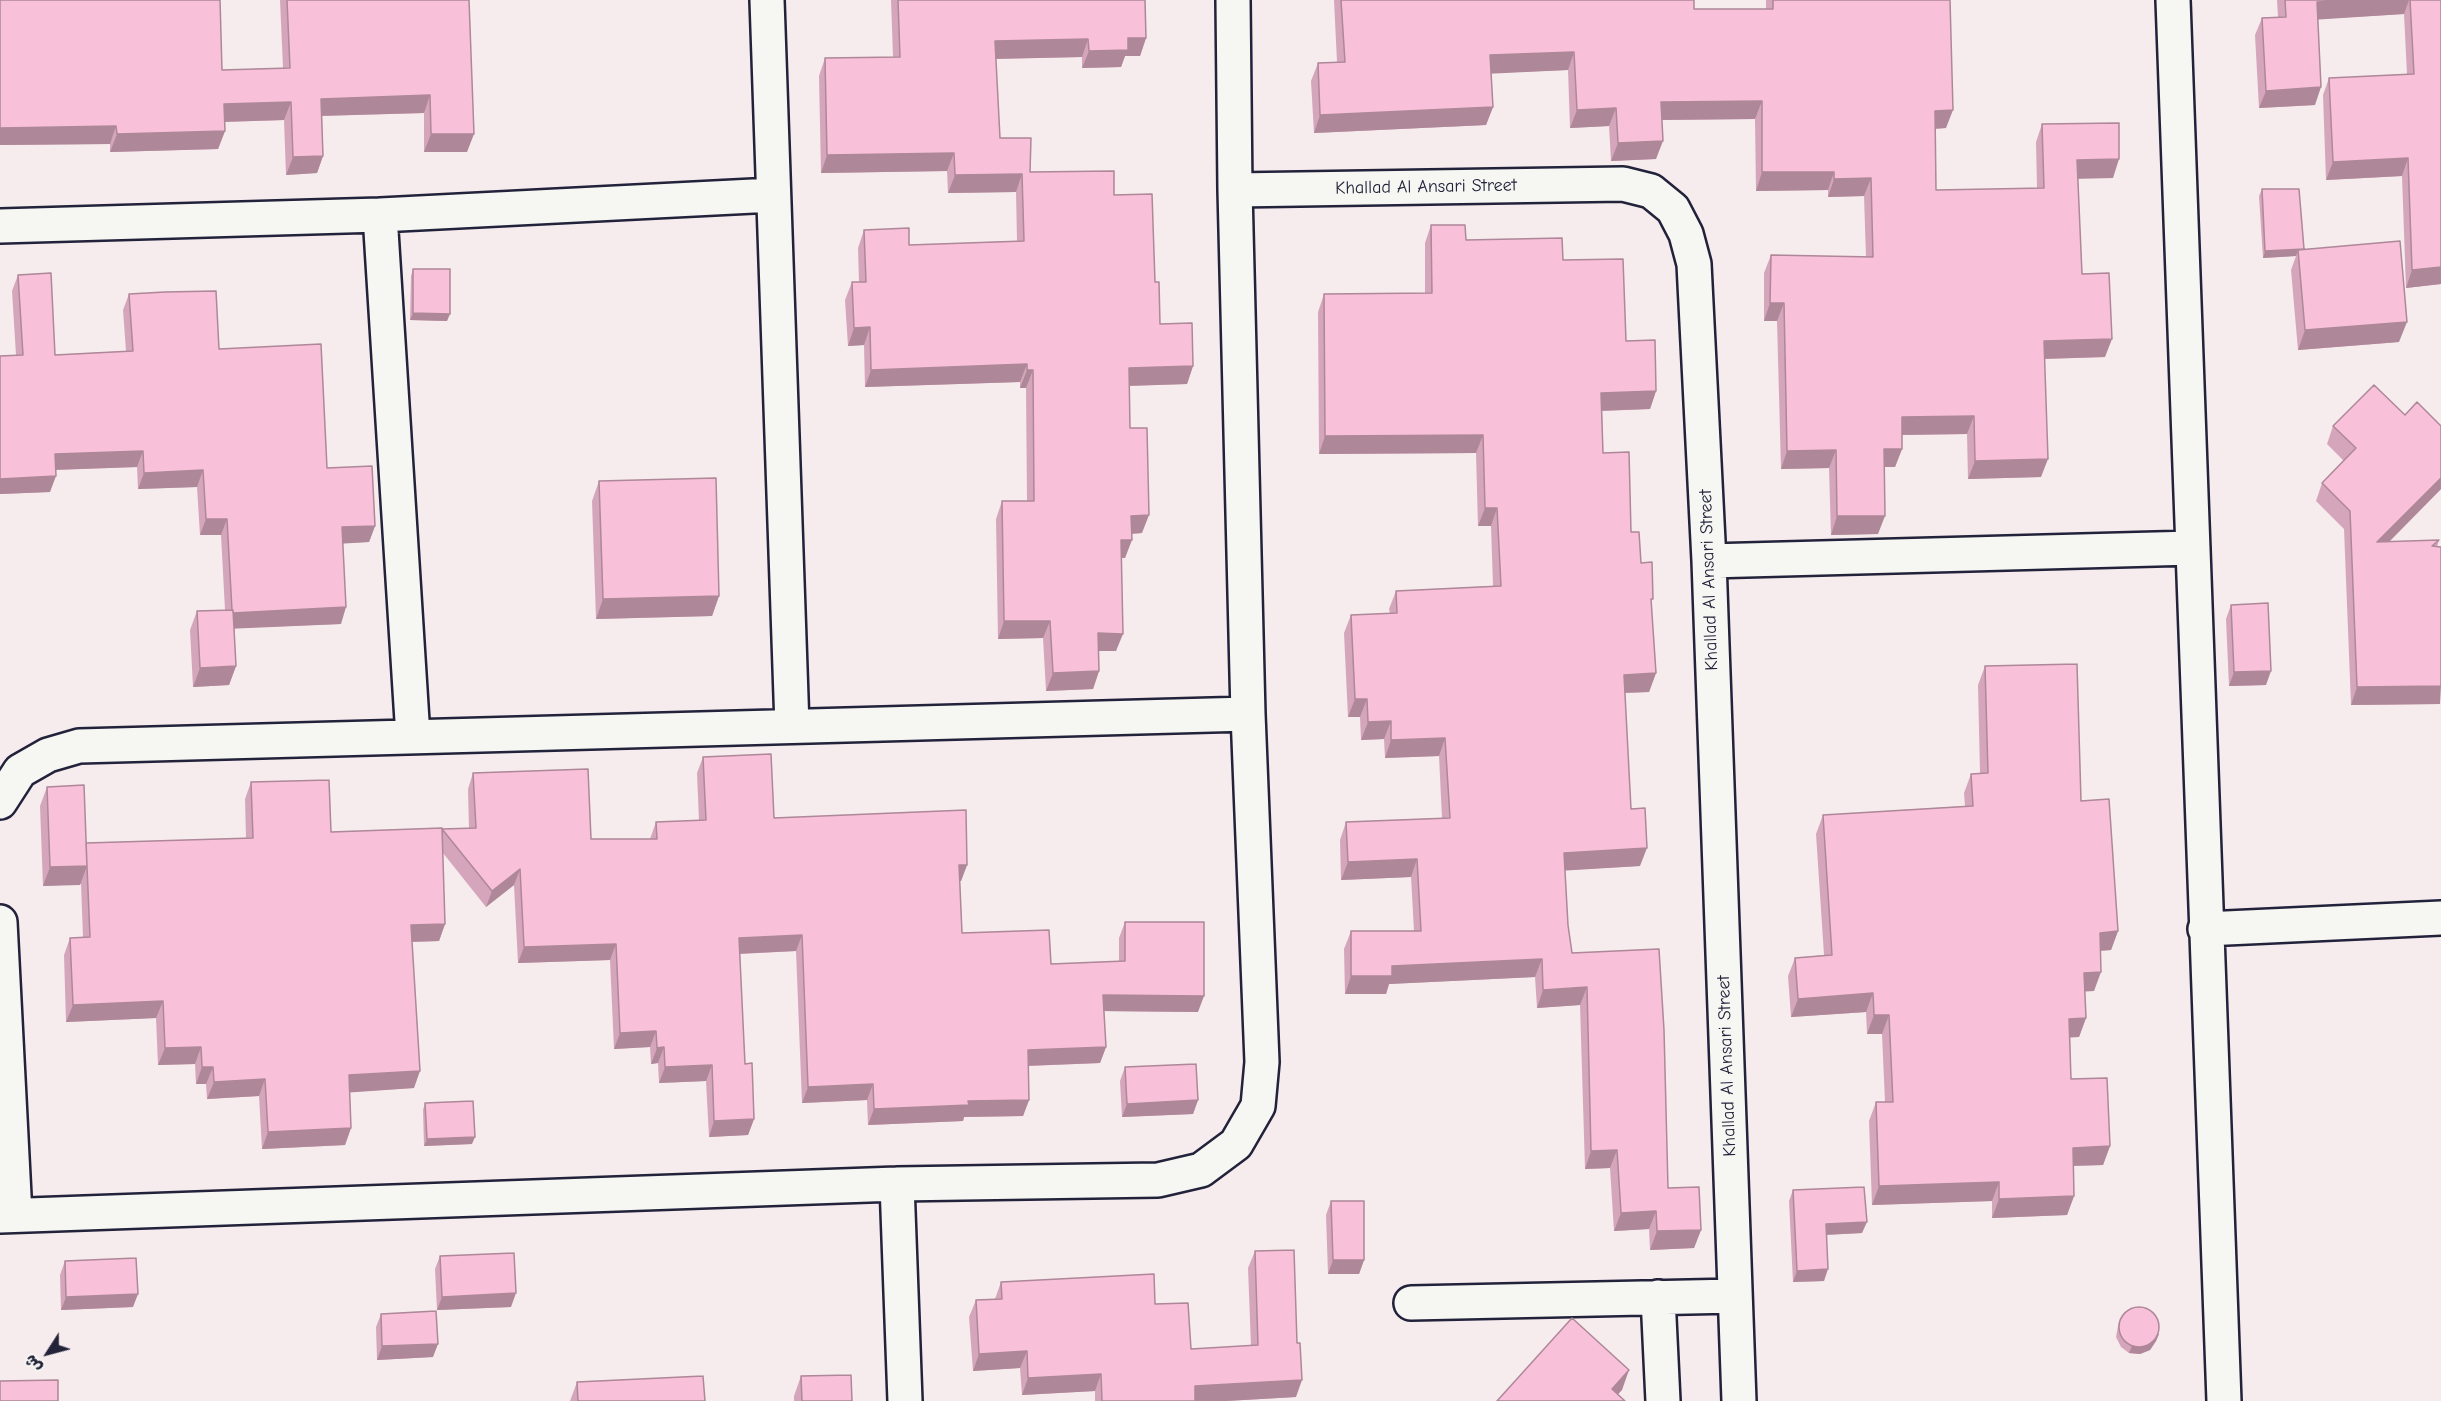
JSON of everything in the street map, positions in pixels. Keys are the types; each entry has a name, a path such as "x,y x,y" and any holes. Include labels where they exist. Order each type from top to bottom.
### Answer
{"street":[{"path":"767,0 792,726"},
{"path":"0,922 8,1216 897,1184 1158,1180 1201,1170 1236,1144 1258,1106 1262,1062 1248,714 1235,190 1233,0"},
{"path":"2173,0 2205,929 2224,1401"},
{"name":"Khallad Al Ansari Street","path":"1235,190 1623,184 1651,191 1673,209 1686,234 1694,264 1709,561 1739,1401"},
{"path":"0,226 380,215 774,195"},
{"path":"380,215 413,737"},
{"path":"1709,561 2193,548"},
{"path":"0,802 20,771 48,755 79,746 1248,714"},
{"path":"2205,929 2441,918"},
{"path":"897,1184 905,1401"},
{"path":"1411,1303 1735,1296"},
{"path":"1658,1297 1663,1401"}],"building":[{"path":"0,0 220,0 222,70 290,68 287,0 469,0 474,134 431,134 430,95 321,99 323,156 293,157 291,102 224,104 225,131 117,134 116,126 0,128"},
{"path":"898,0 1145,0 1146,38 1128,38 1128,50 1089,51 1088,39 995,41 1000,138 1031,138 1030,172 1114,171 1114,195 1152,194 1155,282 1159,282 1160,324 1192,323 1193,366 1129,368 1130,428 1147,428 1149,515 1131,516 1132,540 1121,540 1123,634 1098,633 1099,671 1053,673 1050,621 1004,621 1002,501 1034,501 1033,370 1027,370 1027,364 871,370 870,327 854,328 852,282 866,282 864,230 909,228 909,245 1024,241 1022,174 955,175 954,153 827,155 825,58 900,57"},
{"path":"1341,0 1694,0 1694,9 1773,9 1773,0 1950,0 1953,110 1935,111 1936,190 2044,188 2042,124 2119,123 2119,159 2077,160 2082,274 2109,273 2112,339 2044,341 2048,459 1975,461 1974,416 1902,417 1902,449 1884,449 1885,516 1837,516 1836,450 1787,451 1784,303 1770,303 1771,255 1873,257 1871,178 1834,179 1834,172 1762,172 1762,101 1661,102 1663,141 1618,143 1616,108 1577,110 1574,52 1490,55 1493,107 1320,115 1318,63 1345,62"},
{"path":"2285,0 2353,0 2317,2 2321,87 2266,91 2262,18 2286,17"},
{"path":"2410,0 2441,0 2441,267 2412,270 2408,158 2333,162 2329,78 2414,74"},
{"path":"2262,189 2299,189 2304,249 2265,251"},
{"path":"1431,225 1465,225 1466,240 1562,238 1563,260 1623,259 1626,341 1655,340 1656,391 1601,393 1603,453 1629,452 1631,532 1639,532 1641,563 1652,562 1653,599 1651,599 1656,673 1624,675 1631,809 1645,808 1647,848 1564,853 1572,953 1659,949 1664,1030 1668,1188 1699,1187 1701,1230 1657,1231 1656,1211 1621,1213 1617,1150 1591,1151 1587,987 1543,990 1542,959 1392,966 1392,976 1351,976 1351,931 1421,931 1417,859 1348,862 1346,822 1450,818 1445,738 1391,740 1391,721 1368,722 1367,699 1355,699 1351,615 1397,613 1396,591 1501,586 1497,508 1485,508 1483,435 1325,436 1324,294 1432,293"},
{"path":"2400,241 2407,322 2305,330 2298,250"},
{"path":"413,269 450,269 450,314 413,313"},
{"path":"51,273 55,355 133,351 129,294 165,292 216,291 219,349 321,344 327,468 372,466 375,526 342,527 346,607 233,613 227,519 206,519 203,470 144,473 143,451 55,454 56,476 0,479 0,356 23,355 18,275"},
{"path":"2374,385 2405,415 2417,402 2441,426 2441,478 2377,542 2439,540 2432,546 2441,547 2441,686 2357,687 2350,511 2322,483 2356,448 2333,426"},
{"path":"716,478 719,596 603,599 599,481"},
{"path":"2268,603 2271,671 2234,672 2231,605"},
{"path":"233,610 236,666 200,668 197,611"},
{"path":"2077,664 2081,801 2109,799 2118,931 2100,933 2101,972 2084,973 2086,1018 2069,1019 2071,1079 2107,1078 2110,1146 2073,1148 2074,1196 1999,1199 1999,1182 1879,1186 1876,1102 1893,1102 1889,1015 1874,1015 1873,993 1798,999 1795,958 1832,955 1823,815 1973,806 1971,774 1988,773 1985,666"},
{"path":"771,754 774,818 966,810 967,865 959,865 962,933 1049,930 1051,964 1125,961 1125,922 1204,922 1204,996 1103,995 1106,1047 1028,1050 1029,1100 968,1101 969,1105 874,1109 873,1084 808,1087 802,935 739,938 745,1064 752,1063 754,1119 714,1121 712,1065 665,1067 664,1047 657,1048 656,1031 620,1033 616,944 524,947 520,869 492,891 442,829 476,828 473,773 588,769 591,839 657,839 656,822 706,820 703,757"},
{"path":"329,780 331,832 442,828 445,924 411,925 420,1071 349,1075 351,1128 268,1132 265,1079 214,1082 213,1067 202,1067 201,1047 165,1048 163,1001 73,1005 70,938 90,937 86,843 253,838 251,782"},
{"path":"84,785 87,866 50,867 47,787"},
{"path":"1196,1064 1198,1100 1127,1104 1125,1067"},
{"path":"473,1101 475,1137 427,1139 425,1103"},
{"path":"1864,1187 1867,1222 1826,1224 1828,1269 1797,1271 1793,1190"},
{"path":"1331,1201 1364,1201 1364,1260 1333,1260"},
{"path":"1294,1250 1297,1343 1300,1343 1302,1380 1195,1386 1195,1401 1102,1401 1101,1374 1028,1378 1027,1351 979,1354 976,1300 1002,1299 1001,1282 1154,1274 1155,1304 1188,1303 1191,1349 1258,1345 1255,1251"},
{"path":"514,1253 516,1293 442,1297 440,1256"},
{"path":"136,1258 138,1294 66,1297 65,1261"},
{"path":"2139,1307 2147,1308 2153,1313 2158,1319 2158,1335 2153,1341 2147,1346 2139,1347 2131,1346 2125,1341 2120,1335 2119,1327 2120,1319 2125,1313 2131,1308"},
{"path":"436,1311 438,1344 382,1346 381,1314"},
{"path":"1572,1318 1629,1370 1612,1389 1625,1401 1497,1401"},
{"path":"851,1375 852,1401 802,1401 801,1376"},
{"path":"703,1376 705,1401 578,1401 577,1382"},
{"path":"58,1380 58,1401 0,1401 0,1381"}]}
